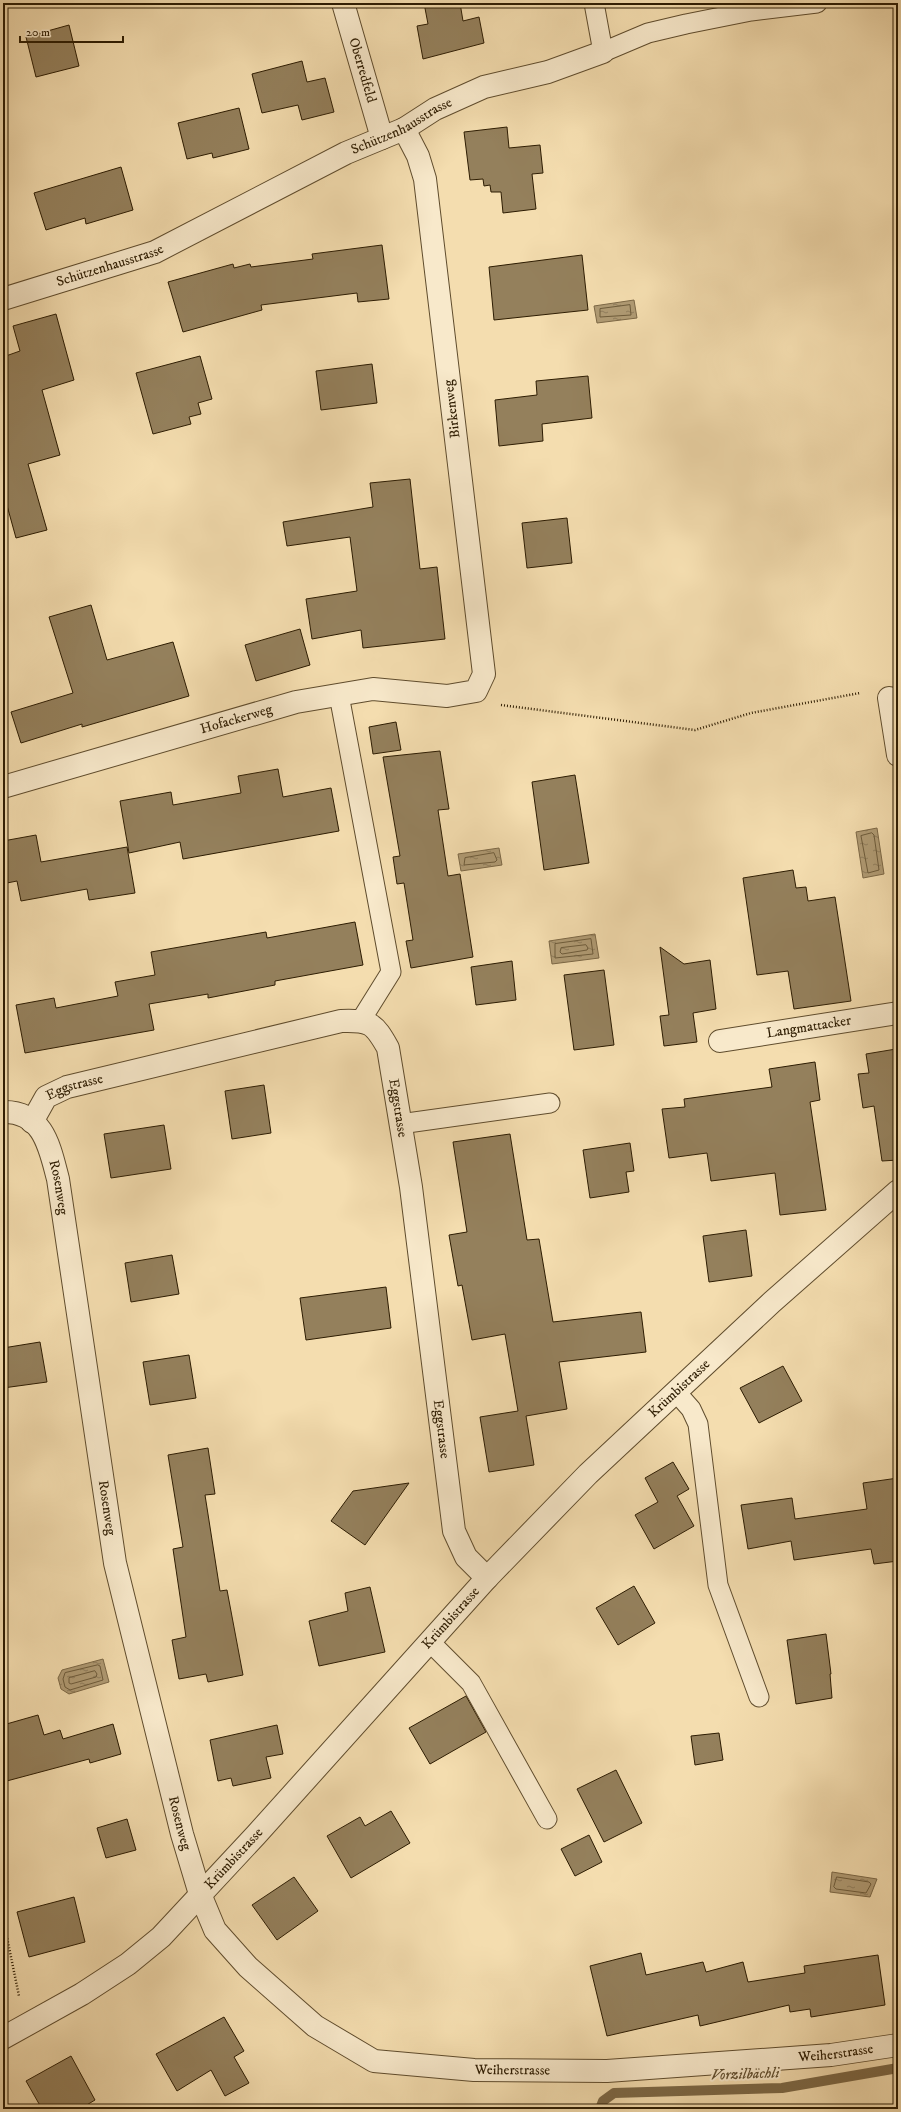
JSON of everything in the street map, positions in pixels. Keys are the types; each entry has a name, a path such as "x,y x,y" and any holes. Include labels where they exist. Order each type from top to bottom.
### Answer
{"street":[{"name":"Oberredfeld","path":"343,3 382,138"},
{"name":"Schützenhausstrasse","path":"3,300 155,252 339,156 404,130 435,109 484,87 548,72 603,52"},
{"name":"Birkenweg","path":"404,130 418,156 425,179 484,674 476,691"},
{"name":"Hofackerweg","path":"3,787 296,702 373,689 447,696 476,691"},
{"path":"889,698 898,755"},
{"name":"Langmattacker","path":"720,1041 898,1013"},
{"name":"Eggstrasse","path":"32,1122 46,1097 67,1087 341,1021 361,1020 378,1029 388,1048 411,1187 454,1531 466,1557 487,1578"},
{"path":"3,1112 24,1116 32,1122"},
{"name":"Rosenweg","path":"32,1122 42,1130 47,1139 58,1179 115,1563 182,1834 200,1894"},
{"name":"Krümbistrasse","path":"3,2038 82,1994 128,1964 161,1937 256,1835 487,1578 588,1474 772,1302 898,1191"},
{"name":"Weiherstrasse","path":"200,1894 215,1930 248,1967 315,2026 374,2061 474,2070 607,2071 830,2056 898,2045"}],"lane":[{"path":"594,3 603,52"},
{"name":"Schützenhausstrasse","path":"603,52 648,32 678,25 752,11 817,3"},
{"path":"339,695 391,972 361,1020"},
{"path":"400,1124 550,1103"},
{"path":"676,1392 691,1408 698,1424 718,1585 759,1697"},
{"path":"430,1642 471,1683 547,1819"}],"path":[{"path":"476,691 497,705 695,730 751,713 869,691 889,698"},
{"path":"3,1918 26,2026"}],"water":[{"path":"634,300 637,318 597,323 594,306"},
{"path":"877,828 884,874 863,878 856,832"},
{"path":"499,848 502,865 461,871 458,854"},
{"path":"595,934 599,958 552,964 549,941"},
{"path":"103,1659 109,1682 69,1694 61,1689 58,1678 62,1670"},
{"path":"832,1872 877,1879 870,1897 830,1892"}],"building":[{"path":"424,3 460,3 463,21 479,17 484,43 423,59 417,26 428,24"},
{"path":"69,25 79,66 36,77 26,37"},
{"path":"302,61 307,82 325,78 334,112 302,120 298,105 262,113 252,74"},
{"path":"239,108 249,149 213,158 212,153 187,159 178,123"},
{"path":"507,127 509,148 540,145 543,173 532,174 536,209 503,213 501,192 491,192 490,185 484,186 483,179 470,180 464,132"},
{"path":"121,167 133,210 86,224 85,218 46,230 34,193"},
{"path":"382,245 389,299 358,302 357,293 261,305 262,310 183,332 168,282 233,264 234,268 250,264 251,267 313,259 312,254"},
{"path":"582,255 588,310 494,320 489,267"},
{"path":"56,314 74,380 42,390 60,455 28,464 47,530 16,538 3,491 3,357 20,351 13,326"},
{"path":"200,356 212,399 198,403 201,414 189,417 191,424 153,434 136,373"},
{"path":"372,364 377,403 321,410 316,371"},
{"path":"588,376 592,418 542,424 543,441 499,446 495,400 537,395 536,381"},
{"path":"410,479 420,569 437,567 445,639 363,648 361,630 312,639 306,599 357,591 350,537 287,546 283,522 373,507 370,483"},
{"path":"567,518 572,563 527,568 522,523"},
{"path":"91,605 107,660 173,642 189,696 82,727 82,724 21,743 11,712 73,693 49,617"},
{"path":"300,629 310,665 256,681 245,645"},
{"path":"396,722 401,750 373,754 369,727"},
{"path":"440,751 449,809 438,810 448,876 460,874 473,957 411,968 406,941 413,940 404,883 397,884 393,857 400,856 383,757"},
{"path":"278,769 283,797 331,788 339,831 183,859 180,842 129,853 120,801 171,792 173,805 241,793 238,776"},
{"path":"575,775 589,863 544,870 532,782"},
{"path":"36,835 41,862 127,847 135,893 89,900 87,889 21,901 17,881 7,883 3,859 3,841"},
{"path":"793,870 796,888 806,887 808,901 835,897 851,1001 794,1009 788,971 757,975 743,878"},
{"path":"355,922 363,965 275,981 275,985 208,998 208,994 149,1004 154,1030 25,1053 16,1005 54,998 56,1008 118,996 115,982 155,975 151,952 266,932 267,938"},
{"path":"660,947 684,964 710,960 716,1009 693,1013 697,1042 664,1046 660,1016 669,1015"},
{"path":"512,961 516,1000 476,1005 471,967"},
{"path":"604,970 614,1045 574,1050 564,975"},
{"path":"896,1049 898,1050 898,1160 882,1161 874,1106 863,1108 858,1074 869,1073 866,1054"},
{"path":"815,1062 820,1100 810,1102 826,1210 780,1215 775,1173 711,1181 707,1153 669,1158 662,1109 685,1107 684,1099 772,1087 769,1069"},
{"path":"264,1085 271,1133 232,1139 225,1091"},
{"path":"164,1125 171,1169 111,1178 104,1134"},
{"path":"510,1134 527,1240 539,1239 553,1322 641,1312 646,1352 559,1362 567,1409 526,1416 534,1465 489,1472 480,1417 518,1411 505,1334 472,1340 462,1285 458,1286 449,1235 467,1232 453,1142"},
{"path":"630,1143 634,1171 626,1172 629,1192 590,1198 583,1150"},
{"path":"746,1230 752,1276 709,1282 703,1236"},
{"path":"172,1255 179,1294 131,1302 125,1263"},
{"path":"386,1287 391,1328 306,1340 300,1298"},
{"path":"40,1342 47,1382 3,1388 3,1348"},
{"path":"189,1355 196,1398 150,1405 143,1362"},
{"path":"783,1366 802,1401 759,1423 740,1388"},
{"path":"208,1448 215,1494 205,1495 220,1591 227,1590 243,1675 208,1682 206,1674 179,1679 172,1640 186,1637 173,1549 183,1547 168,1455"},
{"path":"673,1462 689,1489 677,1496 694,1526 654,1549 635,1515 658,1502 645,1478"},
{"path":"898,1478 898,1561 874,1564 871,1549 794,1560 791,1541 748,1549 741,1505 792,1498 795,1519 867,1509 863,1483"},
{"path":"409,1483 365,1545 331,1521 353,1491"},
{"path":"634,1586 655,1623 618,1645 596,1608"},
{"path":"370,1587 385,1652 319,1666 309,1621 348,1611 345,1593"},
{"path":"826,1634 831,1674 832,1698 796,1704 787,1640"},
{"path":"466,1696 486,1732 430,1764 409,1728"},
{"path":"38,1715 44,1735 60,1730 63,1739 113,1724 121,1754 90,1763 89,1759 3,1782 3,1725"},
{"path":"277,1725 283,1754 266,1757 271,1778 233,1786 231,1778 218,1781 210,1740"},
{"path":"719,1733 723,1760 695,1765 691,1736"},
{"path":"616,1770 642,1823 604,1842 577,1789"},
{"path":"391,1811 410,1843 351,1878 327,1836 360,1817 365,1826"},
{"path":"127,1819 136,1850 106,1858 97,1828"},
{"path":"589,1835 602,1862 575,1876 561,1849"},
{"path":"294,1877 318,1911 277,1940 252,1905"},
{"path":"74,1897 85,1942 29,1957 17,1912"},
{"path":"641,1953 646,1975 703,1962 706,1972 743,1962 748,1982 805,1973 804,1966 878,1955 885,2005 811,2017 810,2009 790,2012 789,2005 700,2026 698,2015 607,2036 590,1966"},
{"path":"224,2017 244,2051 234,2057 249,2083 225,2096 211,2070 177,2091 156,2054"},
{"path":"71,2056 95,2100 80,2109 42,2109 26,2081"}],"waterway":[{"name":"Vorzilbächli","path":"600,2109 603,2101 614,2093 782,2088 898,2068"}]}
